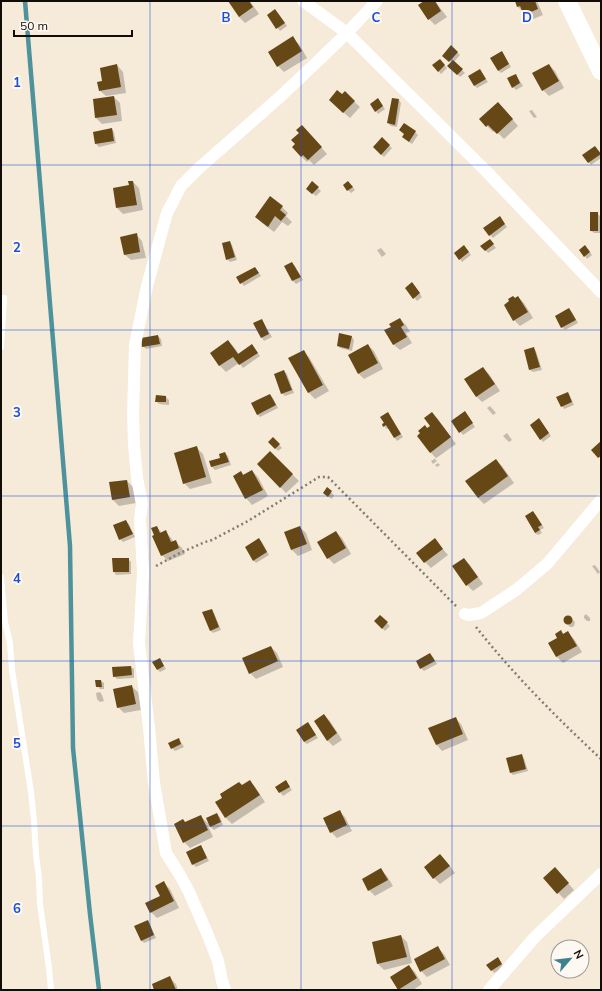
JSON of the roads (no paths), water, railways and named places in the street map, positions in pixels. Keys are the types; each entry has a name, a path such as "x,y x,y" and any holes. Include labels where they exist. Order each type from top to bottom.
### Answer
{"street":[{"path":"303,1 347,33 487,172 601,292"},
{"path":"225,990 218,961 207,933 189,892 166,853 154,783 139,643 144,573 140,520 142,504 137,478 132,414 135,345 147,286 167,214 181,186 194,172 281,96 347,33 377,1"},
{"path":"567,1 601,71"},
{"path":"465,614 469,615 481,613 516,590 547,564 601,500"},
{"path":"489,990 535,937 601,874"}],"lane":[{"path":"1,347 4,298"},
{"path":"1,577 5,622 10,643 12,670 34,821 40,904 51,990"}],"waterway":[{"path":"25,1 70,546 73,748 99,990"}]}
